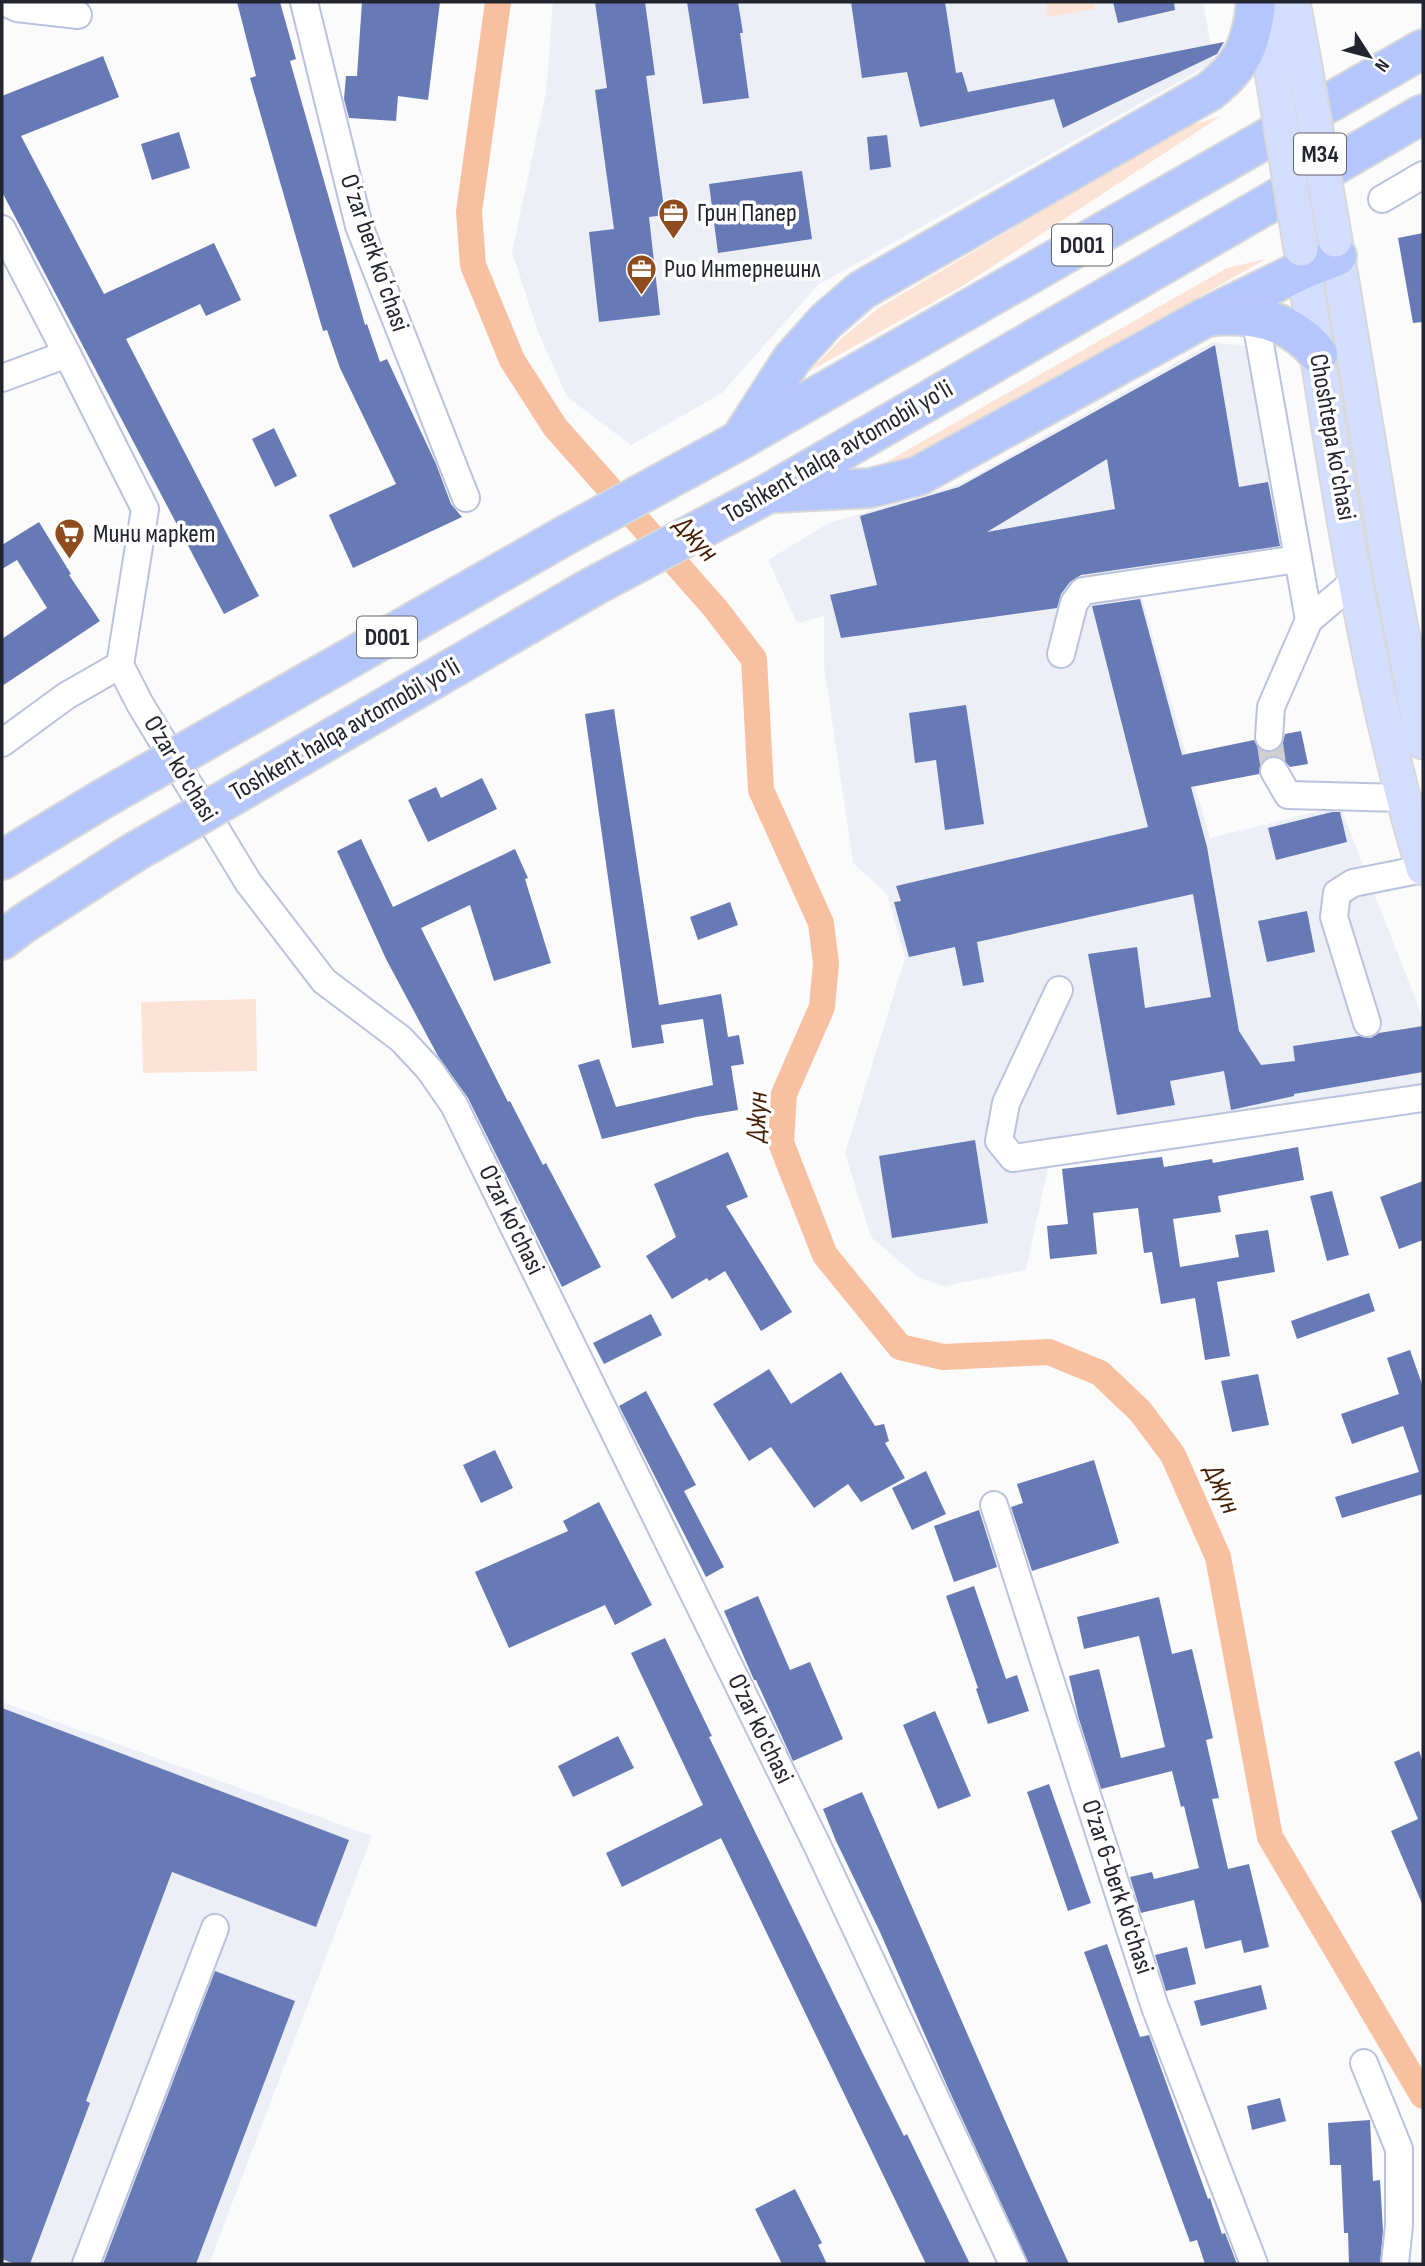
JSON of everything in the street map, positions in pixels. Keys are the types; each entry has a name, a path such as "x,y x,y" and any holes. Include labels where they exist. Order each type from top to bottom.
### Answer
{"highway":[{"path":"740,440 792,359 826,321 862,290 1210,91 1222,81 1232,72 1247,48 1258,2"},
{"name":"D001","path":"2,860 101,800 566,535 740,440 1423,49"},
{"name":"Toshkent halqa avtomobil yo'li","path":"2,940 133,853 594,586 769,493 1423,114"},
{"path":"769,493 870,488 918,476 1319,253"},
{"path":"1206,317 1241,315 1276,323 1299,335 1318,354"}],"main road":[{"name":"Choshtepa ko'chasi","path":"1258,2 1273,78 1319,253 1395,598 1423,742"},
{"name":"Choshtepa ko'chasi","path":"1293,2 1305,67 1319,253 1318,354 1376,690 1402,798 1423,869"}],"street":[{"path":"4,2 17,8 78,15"},
{"name":"Oʻzar berk koʻchasi","path":"304,2 359,226 466,498"},
{"path":"1382,200 1423,175"},
{"path":"2,229 145,509 120,665 66,696 2,743"},
{"path":"1258,333 1309,620"},
{"path":"2,378 67,354"},
{"path":"1061,654 1074,603 1083,591 1298,559"},
{"path":"1269,737 1270,707 1309,620 1356,580"},
{"name":"O'zar ko'chasi","path":"120,665 140,704 248,882 324,981 401,1039 429,1069 454,1105 817,1845 1013,2264"},
{"path":"1274,771 1288,795 1402,798"},
{"path":"1367,1023 1334,917 1336,893 1353,883 1423,869"},
{"path":"1059,990 1006,1104 999,1141 1013,1158 1423,1098"},
{"name":"O'zar 6-berk ko'chasi","path":"994,1505 1155,2007 1254,2264"},
{"path":"86,2264 215,1928"},
{"path":"1364,2063 1399,2148 1399,2225 1395,2264"}],"shaded area":[{"path":"553,2 1203,2 1214,62 818,285 722,393 631,445 567,397 539,334 512,252 546,92"},
{"path":"1046,2 1093,2 1095,9 1048,17"},
{"path":"1221,116 964,285 810,371 843,337 880,307 1182,128"},
{"path":"1266,259 912,460 867,473 1227,268"},
{"path":"1213,342 1256,347 1290,551 1137,580 1210,838 1340,806 1423,1018 1423,1105 1049,1163 1026,1270 944,1286 919,1278 871,1237 845,1153 905,958 887,894 853,863 824,666 824,616 797,623 768,560 829,523 960,484"},
{"path":"256,999 257,1071 143,1073 141,1002"},
{"path":"2,1702 372,1836 209,2264 2,2264"}],"building":[{"path":"237,2 280,2 296,59 290,61 365,325 367,324 380,362 387,359 436,464 451,504 462,517 353,568 329,515 396,484 340,368 327,330 323,331 250,78 256,76"},
{"path":"362,2 440,2 428,100 398,96 396,121 349,118 344,99 346,76 357,76"},
{"path":"595,2 645,2 655,75 646,76 665,215 649,217 660,315 599,322 589,232 614,229 595,90 607,88"},
{"path":"687,2 738,2 749,98 703,104"},
{"path":"851,2 945,2 956,73 962,72 968,92 1224,42 1217,54 1063,128 1054,99 920,127 907,72 862,78"},
{"path":"1113,2 1174,2 1175,10 1118,23"},
{"path":"103,56 119,97 21,136 104,294 214,243 241,300 206,316 200,304 126,339 259,596 224,614 2,192 2,96"},
{"path":"179,132 190,168 152,180 141,144"},
{"path":"887,135 891,167 870,170 867,137"},
{"path":"802,171 812,239 718,253 709,184"},
{"path":"1423,233 1423,322 1413,323 1398,238"},
{"path":"1215,345 1239,487 1268,482 1280,546 1081,575 1070,582 1061,594 1057,608 841,638 830,595 877,585 860,516 959,487","holes":["1107,459 1115,509 987,532"]},
{"path":"274,428 297,476 275,487 252,439"},
{"path":"39,522 71,574 69,575 100,621 2,686 2,639 47,608 17,560 2,569 2,545"},
{"path":"1140,599 1182,755 1254,740 1260,750 1269,753 1282,746 1285,734 1301,731 1308,764 1290,767 1282,758 1273,755 1261,763 1259,774 1191,787 1207,847 1239,1031 1261,1065 1295,1061 1293,1046 1359,1036 1371,1038 1379,1033 1423,1026 1423,1072 1294,1094 1231,1110 1224,1071 1170,1081 1175,1105 1117,1115 1088,954 1137,947 1145,1008 1211,997 1193,894 977,942 984,982 963,986 955,947 909,957 894,902 901,901 896,886 1148,827 1092,606"},
{"path":"966,705 984,824 945,830 936,760 915,763 909,713"},
{"path":"614,709 659,1005 721,994 728,1037 739,1035 744,1064 731,1066 738,1110 602,1139 578,1065 599,1059 616,1107 713,1085 703,1019 661,1025 664,1043 632,1048 585,714"},
{"path":"482,778 497,809 428,842 408,800 436,787 441,798"},
{"path":"1340,812 1347,842 1276,860 1268,828"},
{"path":"361,839 393,907 515,849 528,878 525,879 551,963 494,981 470,905 421,928 508,1102 510,1101 543,1165 546,1163 601,1267 562,1287 468,1098 438,1056 386,959 337,851"},
{"path":"730,902 738,925 698,940 690,917"},
{"path":"1307,911 1315,952 1267,962 1258,921"},
{"path":"975,1140 988,1223 892,1238 879,1156"},
{"path":"1298,1147 1304,1180 1218,1196 1221,1212 1173,1219 1180,1267 1239,1257 1235,1235 1268,1230 1275,1272 1217,1282 1230,1356 1205,1360 1195,1298 1161,1304 1152,1252 1144,1253 1138,1208 1093,1213 1097,1254 1050,1259 1047,1226 1068,1224 1062,1169 1162,1157 1164,1167 1212,1159 1213,1163"},
{"path":"728,1152 748,1197 726,1206 792,1312 761,1331 725,1271 709,1281 707,1278 672,1299 646,1256 676,1237 654,1184"},
{"path":"1423,1181 1423,1240 1399,1249 1380,1197"},
{"path":"1332,1191 1349,1255 1327,1261 1310,1196"},
{"path":"1369,1293 1375,1311 1297,1339 1291,1321"},
{"path":"651,1314 662,1335 604,1364 593,1343"},
{"path":"1410,1350 1423,1387 1423,1494 1342,1518 1335,1497 1419,1472 1403,1426 1352,1444 1341,1414 1399,1394 1387,1358"},
{"path":"769,1369 791,1404 841,1372 875,1426 884,1424 889,1441 885,1443 905,1478 861,1502 848,1484 814,1508 771,1447 749,1461 713,1404"},
{"path":"1258,1374 1269,1425 1232,1432 1221,1381"},
{"path":"646,1391 696,1485 684,1491 724,1567 706,1577 619,1406"},
{"path":"495,1450 513,1488 481,1503 463,1465"},
{"path":"1094,1460 1119,1543 1032,1571 1011,1507 1023,1503 1017,1484"},
{"path":"926,1471 946,1514 912,1530 892,1488"},
{"path":"599,1502 652,1605 615,1625 605,1605 509,1648 475,1572 568,1531 563,1521"},
{"path":"979,1510 997,1567 954,1582 934,1526"},
{"path":"974,1586 1006,1679 1017,1675 1029,1711 988,1724 946,1596"},
{"path":"758,1596 790,1670 810,1662 843,1739 793,1761 724,1611"},
{"path":"1159,1597 1172,1654 1192,1649 1213,1738 1206,1740 1219,1798 1212,1799 1228,1869 1249,1864 1269,1947 1244,1953 1241,1940 1205,1949 1194,1900 1141,1913 1130,1877 1152,1872 1154,1879 1199,1868 1184,1806 1181,1807 1172,1771 1101,1789 1078,1716 1069,1676 1099,1669 1121,1758 1165,1747 1139,1636 1084,1649 1077,1617"},
{"path":"665,1638 712,1736 709,1737 864,2056 904,2136 907,2134 970,2264 926,2264 721,1838 622,1887 606,1853 703,1805 631,1653"},
{"path":"2,1708 349,1840 316,1927 172,1872 86,2101 90,2103 30,2264 15,2264 2,2259"},
{"path":"935,1711 971,1796 938,1809 903,1725"},
{"path":"618,1736 634,1768 573,1797 558,1766"},
{"path":"1419,1751 1423,1762 1423,1906 1391,1831 1418,1819 1394,1762"},
{"path":"1049,1784 1091,1903 1068,1911 1027,1792"},
{"path":"862,1792 1069,2264 1029,2264 880,1932 836,1841 823,1809"},
{"path":"1107,1944 1140,2037 1149,2035 1208,2199 1210,2198 1222,2234 1225,2233 1237,2264 1205,2264 1197,2240 1190,2242 1084,1952"},
{"path":"1187,1947 1196,1984 1166,1991 1155,1955"},
{"path":"215,1971 295,2001 196,2264 103,2264"},
{"path":"1261,1985 1267,2009 1201,2026 1194,2001"},
{"path":"1280,2098 1286,2121 1252,2130 1247,2106"},
{"path":"1370,2120 1373,2181 1380,2180 1383,2231 1380,2264 1349,2264 1348,2233 1344,2233 1341,2165 1330,2165 1328,2123"},
{"path":"795,2189 822,2243 818,2245 827,2264 782,2264 755,2209"}],"waterway":[{"name":"Джун","path":"498,2 469,212 473,265 512,360 555,427 715,608 754,659 761,790 821,923 826,963 822,1007 784,1094 781,1143 825,1255 900,1347 943,1357 1049,1352 1100,1373 1140,1411 1173,1455 1218,1557 1270,1837 1423,2096"}],"tunnel":[{"path":"1269,737 1274,771"}],"place":[{"name":"Грин Папер","path":"674,240"},
{"name":"Рио Интернешнл","path":"641,296"},
{"name":"Мини маркет","path":"70,561"}]}
